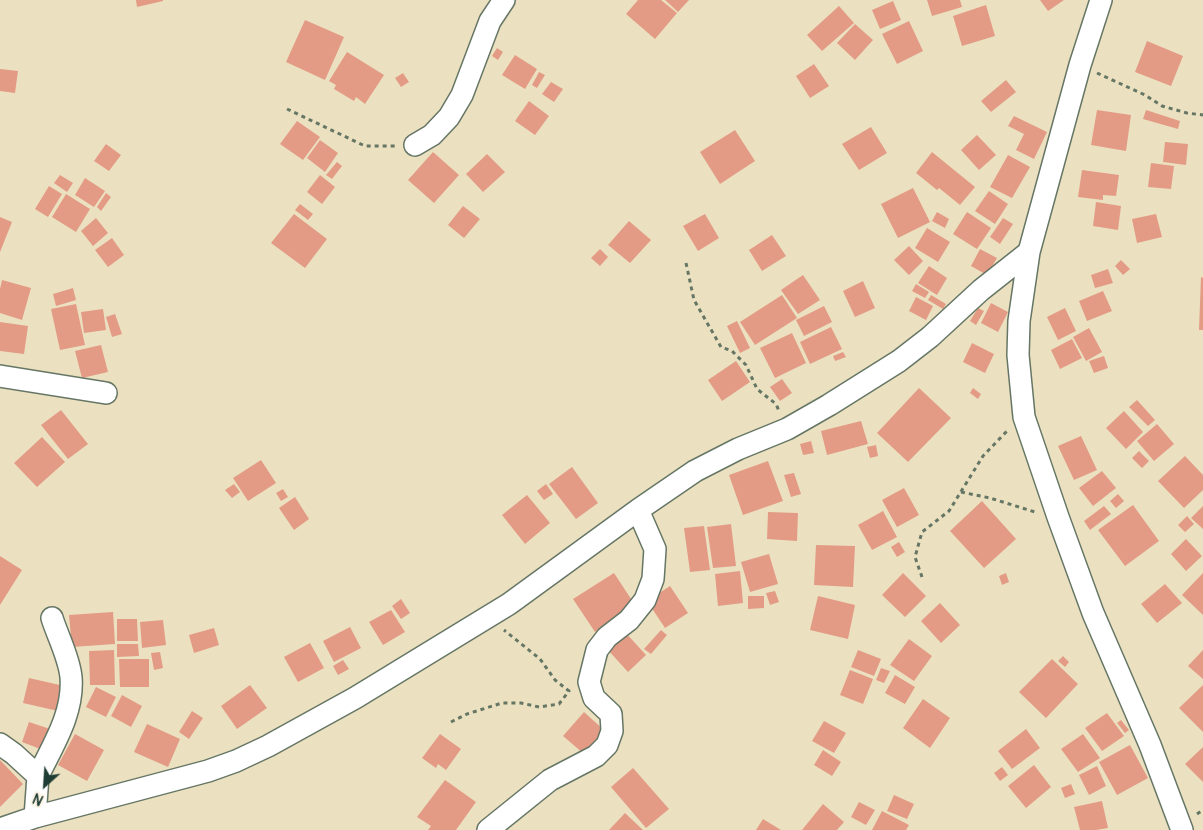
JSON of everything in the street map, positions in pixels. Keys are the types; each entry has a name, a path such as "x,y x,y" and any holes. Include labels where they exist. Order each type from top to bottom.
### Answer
{"street":[{"path":"415,146 432,135 448,117 462,96 490,22 504,0"},
{"path":"1102,0 1080,65 1029,252 1019,321 1018,355 1024,417 1058,517 1093,613 1150,745 1182,830"},
{"path":"8,828 35,818 208,771 236,761 268,746 355,698 509,604 695,471 738,449 787,429 899,361 930,337 981,290 1029,252"},
{"path":"0,376 106,393"},
{"path":"488,830 550,780 596,756 606,745 612,731 611,714 594,698 589,682 597,650 607,637 629,620 645,600 653,579 655,548 638,510"},
{"path":"35,818 38,776 60,732 69,706 71,678 68,662 52,618"},
{"path":"0,744 38,776"}],"path":[{"path":"1080,65 1146,95 1162,106 1203,115"},
{"path":"287,109 365,146 415,146"},
{"path":"686,263 694,300 702,317 721,347 732,350 746,365 757,389 776,404 787,429"},
{"path":"922,578 915,557 922,532 948,511 983,456 1005,433 1024,417"},
{"path":"961,492 1058,517"},
{"path":"451,722 468,714 502,703 521,703 540,707 559,704 569,691 555,680 540,659 488,617"}],"building":[{"path":"136,0 163,0 163,1 137,7"},
{"path":"638,0 661,0 677,13 655,39 626,14"},
{"path":"665,0 689,0 678,12"},
{"path":"927,0 960,0 962,7 932,16"},
{"path":"1040,0 1064,0 1048,11"},
{"path":"893,1 901,20 880,29 872,10"},
{"path":"986,5 995,36 962,46 953,16"},
{"path":"839,6 854,23 822,51 807,35"},
{"path":"305,20 344,37 325,80 286,62"},
{"path":"909,21 923,51 897,64 882,34"},
{"path":"855,24 873,40 855,60 837,43"},
{"path":"1147,41 1183,56 1171,86 1135,72"},
{"path":"497,48 503,52 498,60 492,56"},
{"path":"347,52 384,75 365,104 356,97 354,101 334,89 336,85 329,81"},
{"path":"515,55 537,69 525,89 502,75"},
{"path":"814,64 829,86 810,98 796,76"},
{"path":"0,69 18,71 15,93 0,91"},
{"path":"539,72 545,75 537,88 532,85"},
{"path":"403,73 409,82 401,87 395,78"},
{"path":"1006,80 1016,92 991,112 981,101"},
{"path":"551,82 563,89 554,102 542,94"},
{"path":"529,101 549,116 535,135 515,121"},
{"path":"1097,110 1131,115 1126,151 1091,145"},
{"path":"1146,110 1180,121 1178,129 1143,119"},
{"path":"1014,116 1047,132 1034,159 1016,150 1024,134 1008,126"},
{"path":"297,121 320,137 303,160 280,144"},
{"path":"871,127 887,153 859,170 842,144"},
{"path":"735,130 755,161 720,184 700,152"},
{"path":"977,135 996,155 979,170 961,150"},
{"path":"320,140 338,153 325,172 307,158"},
{"path":"1165,142 1188,144 1186,165 1163,162"},
{"path":"106,144 121,155 109,171 94,161"},
{"path":"433,152 459,175 434,203 408,180"},
{"path":"932,152 975,187 960,205 916,173"},
{"path":"487,154 505,172 483,192 466,174"},
{"path":"1008,155 1030,167 1012,198 990,187"},
{"path":"337,162 342,166 332,179 326,175"},
{"path":"1151,163 1174,166 1171,189 1148,187"},
{"path":"1082,170 1119,175 1116,196 1103,195 1103,200 1078,197"},
{"path":"60,175 73,183 67,192 54,183"},
{"path":"320,175 335,187 322,204 307,192"},
{"path":"85,178 105,191 94,207 75,195"},
{"path":"49,186 62,194 48,217 35,209"},
{"path":"913,188 930,222 898,238 881,204"},
{"path":"989,191 1008,204 995,224 975,211"},
{"path":"106,193 111,197 101,211 97,207"},
{"path":"66,194 90,209 76,232 52,217"},
{"path":"1096,202 1121,206 1118,230 1093,226"},
{"path":"300,204 313,214 308,220 295,210"},
{"path":"463,206 480,219 464,238 448,225"},
{"path":"937,212 949,219 945,228 932,221"},
{"path":"967,212 991,228 977,249 953,234"},
{"path":"294,214 327,239 305,268 271,243"},
{"path":"705,214 719,238 698,251 683,226"},
{"path":"1156,214 1162,237 1137,243 1132,219"},
{"path":"0,217 12,222 0,252"},
{"path":"96,218 108,233 93,246 81,231"},
{"path":"1003,218 1013,224 1000,244 990,237"},
{"path":"629,221 651,240 630,263 608,245"},
{"path":"927,228 950,242 938,262 915,248"},
{"path":"772,235 786,256 762,271 749,250"},
{"path":"112,238 124,255 108,267 95,250"},
{"path":"909,246 923,261 909,275 894,260"},
{"path":"600,249 608,257 600,266 591,258"},
{"path":"980,249 997,258 987,275 971,266"},
{"path":"1121,260 1130,269 1123,275 1115,266"},
{"path":"929,266 947,278 937,295 918,283"},
{"path":"1108,269 1113,283 1095,288 1091,275"},
{"path":"803,275 820,300 798,314 781,290"},
{"path":"1201,277 1203,278 1203,330 1199,330"},
{"path":"2,280 31,288 22,320 0,313"},
{"path":"863,281 875,308 855,317 843,291"},
{"path":"916,284 929,292 925,298 912,291"},
{"path":"73,288 76,300 56,306 53,294"},
{"path":"1103,291 1112,311 1087,321 1079,301"},
{"path":"782,295 797,318 755,345 740,322"},
{"path":"931,295 946,304 943,309 928,300"},
{"path":"916,297 933,306 926,320 909,311"},
{"path":"991,303 1008,312 998,332 981,323"},
{"path":"76,304 85,345 60,350 51,309"},
{"path":"824,306 832,322 804,336 796,320"},
{"path":"978,308 984,311 976,325 970,321"},
{"path":"1065,308 1076,331 1058,340 1047,317"},
{"path":"103,309 106,330 84,333 81,312"},
{"path":"115,314 122,334 112,337 106,317"},
{"path":"737,321 750,348 740,353 727,326"},
{"path":"0,322 28,326 24,354 0,351"},
{"path":"831,327 842,349 810,364 800,342"},
{"path":"1089,328 1102,352 1086,361 1073,337"},
{"path":"792,333 806,363 775,378 760,348"},
{"path":"1072,339 1082,358 1060,369 1051,350"},
{"path":"972,343 994,354 985,373 963,362"},
{"path":"101,345 108,372 82,378 75,351"},
{"path":"843,352 846,357 835,361 833,356"},
{"path":"1104,356 1108,368 1094,373 1089,361"},
{"path":"736,361 750,382 722,401 708,380"},
{"path":"782,379 792,393 780,401 770,387"},
{"path":"919,388 951,418 908,462 877,433"},
{"path":"973,388 981,394 978,399 970,393"},
{"path":"1137,400 1155,420 1148,426 1129,407"},
{"path":"61,410 88,444 68,459 41,425"},
{"path":"1124,411 1143,432 1126,449 1106,428"},
{"path":"861,421 868,444 827,455 821,431"},
{"path":"1157,424 1174,444 1154,461 1137,441"},
{"path":"1081,436 1097,470 1074,480 1058,446"},
{"path":"42,437 65,462 37,487 14,463"},
{"path":"811,441 814,453 803,455 800,444"},
{"path":"876,445 878,456 870,458 867,447"},
{"path":"1139,451 1149,461 1142,468 1132,458"},
{"path":"1185,456 1203,475 1203,490 1184,508 1158,481"},
{"path":"261,460 276,483 248,501 233,478"},
{"path":"768,461 783,501 743,515 729,475"},
{"path":"572,467 598,503 576,519 549,484"},
{"path":"1102,471 1116,488 1093,506 1079,488"},
{"path":"794,473 801,494 791,497 784,475"},
{"path":"234,484 240,492 232,498 225,490"},
{"path":"546,484 553,494 544,500 537,491"},
{"path":"904,488 919,515 897,527 882,500"},
{"path":"283,489 288,497 281,501 276,493"},
{"path":"1118,494 1124,501 1116,508 1110,501"},
{"path":"527,495 550,523 525,544 502,515"},
{"path":"295,497 309,519 294,530 279,508"},
{"path":"982,501 1016,539 984,568 950,531"},
{"path":"1133,505 1159,541 1125,566 1098,530"},
{"path":"1104,506 1111,514 1090,530 1084,521"},
{"path":"1203,506 1203,529 1191,518"},
{"path":"883,511 897,537 872,550 858,525"},
{"path":"768,512 798,513 797,541 767,539"},
{"path":"1187,516 1194,524 1185,532 1178,525"},
{"path":"731,524 736,566 713,568 707,527"},
{"path":"704,526 710,570 690,572 684,528"},
{"path":"1186,539 1202,556 1186,571 1171,554"},
{"path":"899,542 905,552 897,557 891,547"},
{"path":"816,545 855,546 853,587 814,585"},
{"path":"769,554 778,584 750,592 741,562"},
{"path":"0,556 22,570 0,605"},
{"path":"740,571 743,603 718,606 715,574"},
{"path":"614,573 635,605 595,632 573,599"},
{"path":"903,573 926,596 905,617 882,595"},
{"path":"1006,573 1009,582 1002,585 999,576"},
{"path":"1203,573 1203,615 1182,595"},
{"path":"1165,584 1182,603 1157,623 1141,604"},
{"path":"670,586 688,613 665,628 647,601"},
{"path":"775,591 779,602 770,605 766,593"},
{"path":"748,596 764,596 764,608 748,609"},
{"path":"818,596 855,605 848,639 810,630"},
{"path":"401,599 410,613 401,619 392,606"},
{"path":"940,603 960,625 941,643 921,621"},
{"path":"391,610 405,632 383,645 369,622"},
{"path":"113,612 115,644 72,647 69,615"},
{"path":"117,619 137,619 138,641 117,641"},
{"path":"163,620 166,645 142,648 140,622"},
{"path":"350,627 361,648 334,662 323,641"},
{"path":"214,628 219,645 194,653 189,635"},
{"path":"661,630 667,635 651,654 644,649"},
{"path":"625,632 646,655 628,672 607,649"},
{"path":"909,639 932,656 914,681 890,665"},
{"path":"310,643 324,668 298,682 284,657"},
{"path":"117,644 138,644 139,656 117,657"},
{"path":"114,650 115,685 90,685 89,651"},
{"path":"858,650 881,659 874,676 851,667"},
{"path":"1203,650 1203,679 1188,666"},
{"path":"160,652 163,668 154,670 151,653"},
{"path":"1063,656 1069,662 1065,667 1058,661"},
{"path":"119,659 149,659 149,687 120,687"},
{"path":"1052,659 1078,684 1046,718 1019,692"},
{"path":"343,660 349,669 338,675 333,666"},
{"path":"881,668 890,671 884,683 876,680"},
{"path":"850,670 873,679 863,704 840,695"},
{"path":"895,675 915,687 905,704 885,693"},
{"path":"29,678 64,686 58,711 23,703"},
{"path":"250,685 267,708 237,729 221,706"},
{"path":"1203,685 1203,732 1179,708"},
{"path":"96,687 116,697 106,717 86,707"},
{"path":"122,695 142,706 131,727 111,716"},
{"path":"923,699 950,718 930,748 903,728"},
{"path":"192,711 203,718 189,739 179,732"},
{"path":"584,712 605,731 584,754 563,736"},
{"path":"1107,713 1124,736 1102,751 1085,728"},
{"path":"1121,720 1129,730 1125,733 1117,723"},
{"path":"824,721 846,733 834,753 812,741"},
{"path":"29,722 50,729 43,750 22,742"},
{"path":"147,724 180,739 168,767 134,752"},
{"path":"1026,729 1040,748 1012,769 998,751"},
{"path":"75,734 104,750 87,781 58,765"},
{"path":"440,734 461,749 446,770 438,764 436,768 422,758"},
{"path":"1083,734 1100,758 1078,772 1061,749"},
{"path":"1130,745 1148,778 1117,795 1099,762"},
{"path":"1203,747 1203,782 1185,764"},
{"path":"823,750 841,762 832,776 814,765"},
{"path":"0,760 23,784 0,807"},
{"path":"1034,765 1051,787 1026,808 1008,786"},
{"path":"1097,766 1106,786 1089,795 1079,775"},
{"path":"1002,767 1008,775 1000,781 994,773"},
{"path":"633,768 669,809 646,828 611,787"},
{"path":"445,780 476,802 456,830 428,830 431,826 417,817"},
{"path":"1071,784 1075,794 1065,798 1061,788"},
{"path":"894,795 914,804 907,819 887,811"},
{"path":"1102,801 1108,828 1080,830 1074,807"},
{"path":"859,802 875,810 866,825 851,817"},
{"path":"823,804 844,822 837,830 802,830"},
{"path":"882,811 909,825 906,830 872,830"},
{"path":"625,813 643,830 609,830"},
{"path":"763,819 781,830 756,830"}]}
